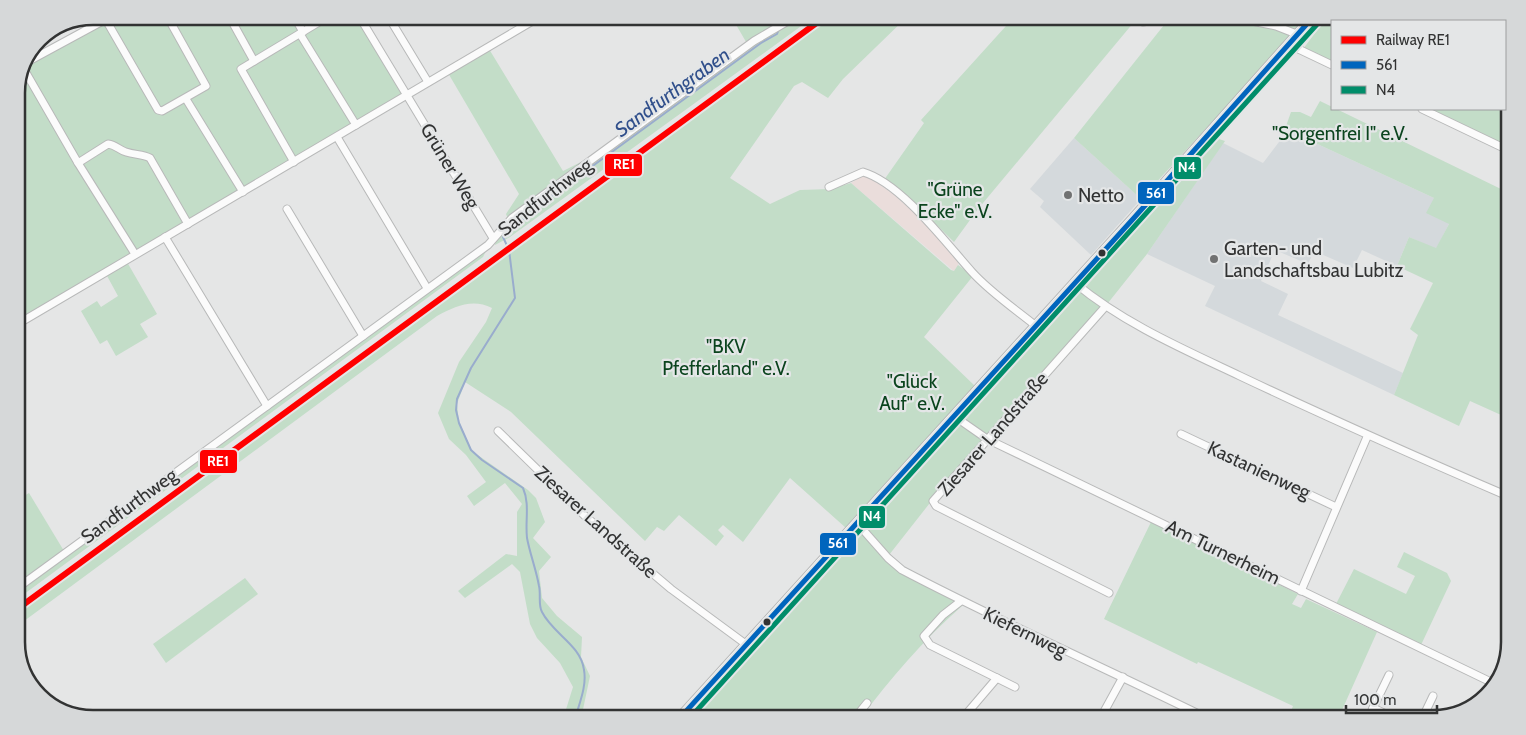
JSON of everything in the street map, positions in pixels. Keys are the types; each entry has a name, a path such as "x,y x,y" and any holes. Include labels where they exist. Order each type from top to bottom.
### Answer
{"main road":[{"name":"Ziesarer Landstraße","path":"687,710 1307,25"}],"street":[{"path":"36,57 96,25"},
{"path":"113,25 158,110 162,112 186,100 206,86 171,25"},
{"path":"234,25 254,61"},
{"path":"298,25 356,125"},
{"path":"294,162 241,69 314,25"},
{"name":"Grüner Weg","path":"364,25 493,238"},
{"path":"393,25 428,82"},
{"path":"25,320 526,25"},
{"name":"Sandfurthweg","path":"25,582 488,245 512,218 754,41 781,25"},
{"path":"1271,25 1299,35"},
{"path":"1290,45 1331,66"},
{"path":"27,75 78,163 135,254"},
{"path":"186,100 243,192"},
{"path":"1424,110 1501,148"},
{"path":"337,137 427,288"},
{"path":"78,163 108,144 116,145 124,152 146,155 150,158 188,224"},
{"path":"829,187 863,172 880,181 916,210 972,272 1036,326"},
{"path":"288,209 363,336"},
{"path":"165,237 266,406"},
{"path":"1075,283 1105,307 1215,364 1367,436 1501,492"},
{"name":"Ziesarer Landstraße","path":"1105,307 933,501 936,506 1109,593"},
{"name":"Am Turnerheim","path":"954,416 987,439 1488,681"},
{"name":"Ziesarer Landstraße","path":"498,431 592,522 681,597 746,645"},
{"name":"Kastanienweg","path":"1181,434 1336,507"},
{"path":"1301,590 1367,436"},
{"name":"Kiefernweg","path":"857,523 895,564 961,601 1191,710"},
{"path":"961,601 943,615 924,636 930,645 1015,687"},
{"path":"1377,710 1373,708 1389,675"},
{"path":"1105,710 1123,677"},
{"path":"970,710 997,678"},
{"path":"1426,710 1433,696"},
{"path":"862,710 868,703"}],"shaded area":[{"name":"Garten- und Landschaftsbau Lubitz","path":"1285,129 1434,198 1449,224 1436,249 1409,237 1397,266 1362,250 1353,268 1314,251 1308,264 1275,250 1261,281 1288,294 1278,315 1403,373 1394,395 1205,306 1215,286 1147,254 1223,143 1263,163 1279,142"},
{"path":"1074,138 1141,199 1091,255 1040,207 1044,201 1030,189"},
{"path":"864,175 893,194 925,222 958,258 958,265 954,271 851,183"}],"green space":[{"path":"99,25 363,25 403,94 25,317 25,89 27,76 34,60"},
{"path":"736,25 803,25 510,237 495,245 496,238 511,221 749,47"},
{"path":"821,25 899,25 843,79 828,98 802,82 794,86 730,178 770,204 800,190 831,189 851,183 951,270 954,271 958,265 973,276 924,337 975,386 846,528 790,478 743,542 723,525 718,530 724,536 716,546 679,515 664,531 657,527 645,541 511,412 465,382 457,404 459,422 472,451 528,490 536,498 545,522 533,538 551,557 539,571 542,598 557,616 582,637 581,657 590,676 583,710 566,710 573,687 560,663 537,638 530,624 520,572 512,564 465,598 458,591 506,554 517,556 517,512 522,504 505,483 474,506 467,496 486,482 466,455 449,439 438,413 459,362 486,322 492,308 485,305 464,304 437,316 25,620 25,607"},
{"name":"\"Grüne Ecke\" e.V.","path":"1007,25 1131,25 978,209 954,242 911,200 884,180 924,123 921,120"},
{"path":"1164,25 1256,25 1292,35 1141,199 1074,138"},
{"path":"1283,25 1301,25 1297,30"},
{"path":"1321,25 1331,25 1331,63 1303,49"},
{"path":"489,49 563,171 589,158 508,219 506,214 519,194 448,73"},
{"name":"\"Sorgenfrei I\" e.V.","path":"1320,101 1331,106 1331,110 1339,110 1501,189 1501,415 1470,401 1459,426 1394,395 1418,335 1410,329 1433,283 1397,266 1409,237 1436,248 1449,224 1426,213 1434,198 1285,129 1291,112 1300,112 1311,117"},
{"path":"1428,110 1501,110 1501,145"},
{"path":"1219,139 1225,141 1147,254 1108,303 1010,412 1015,417 997,440 989,435 933,499 889,555 887,559 962,606 908,660 867,710 695,710"},
{"path":"486,251 483,257 25,593 25,585"},
{"path":"127,262 157,314 140,324 148,337 116,356 107,340 100,344 81,311 97,301 101,307 118,296 106,274"},
{"path":"29,493 64,551 25,579 25,495"},
{"path":"1151,522 1298,594 1292,604 1301,608 1306,599 1377,632 1342,710 1291,710 1293,706 1198,662 1197,664 1104,619"},
{"path":"1404,552 1447,573 1451,581 1421,645 1336,604 1354,569 1406,594 1415,576 1397,567"},
{"path":"245,578 258,594 166,663 153,644"}],"waterway":[{"name":"Sandfurthgraben","path":"578,710 584,689 585,676 582,661 578,653 547,620 541,609 539,586 527,538 527,506 523,488 482,460 471,450 459,423 456,410 457,399 471,368 515,298 509,250 503,237 542,203 761,43 777,34 779,29"}],"rail line":[{"name":"RE1","path":"25,603 814,25"}],"transit line":[{"name":"561","path":"687,710 1133,219 1306,25"},
{"name":"N4","path":"697,710 1316,25"}],"place":[{"name":"Netto","path":"1068,195"},
{"name":"Garten- und Landschaftsbau Lubitz","path":"1214,259"}],"park label":[{"name":"\"BKV Pfefferland\" e.V.","path":"726,357"},
{"name":"\"Glück Auf\" e.V.","path":"912,392"}]}
